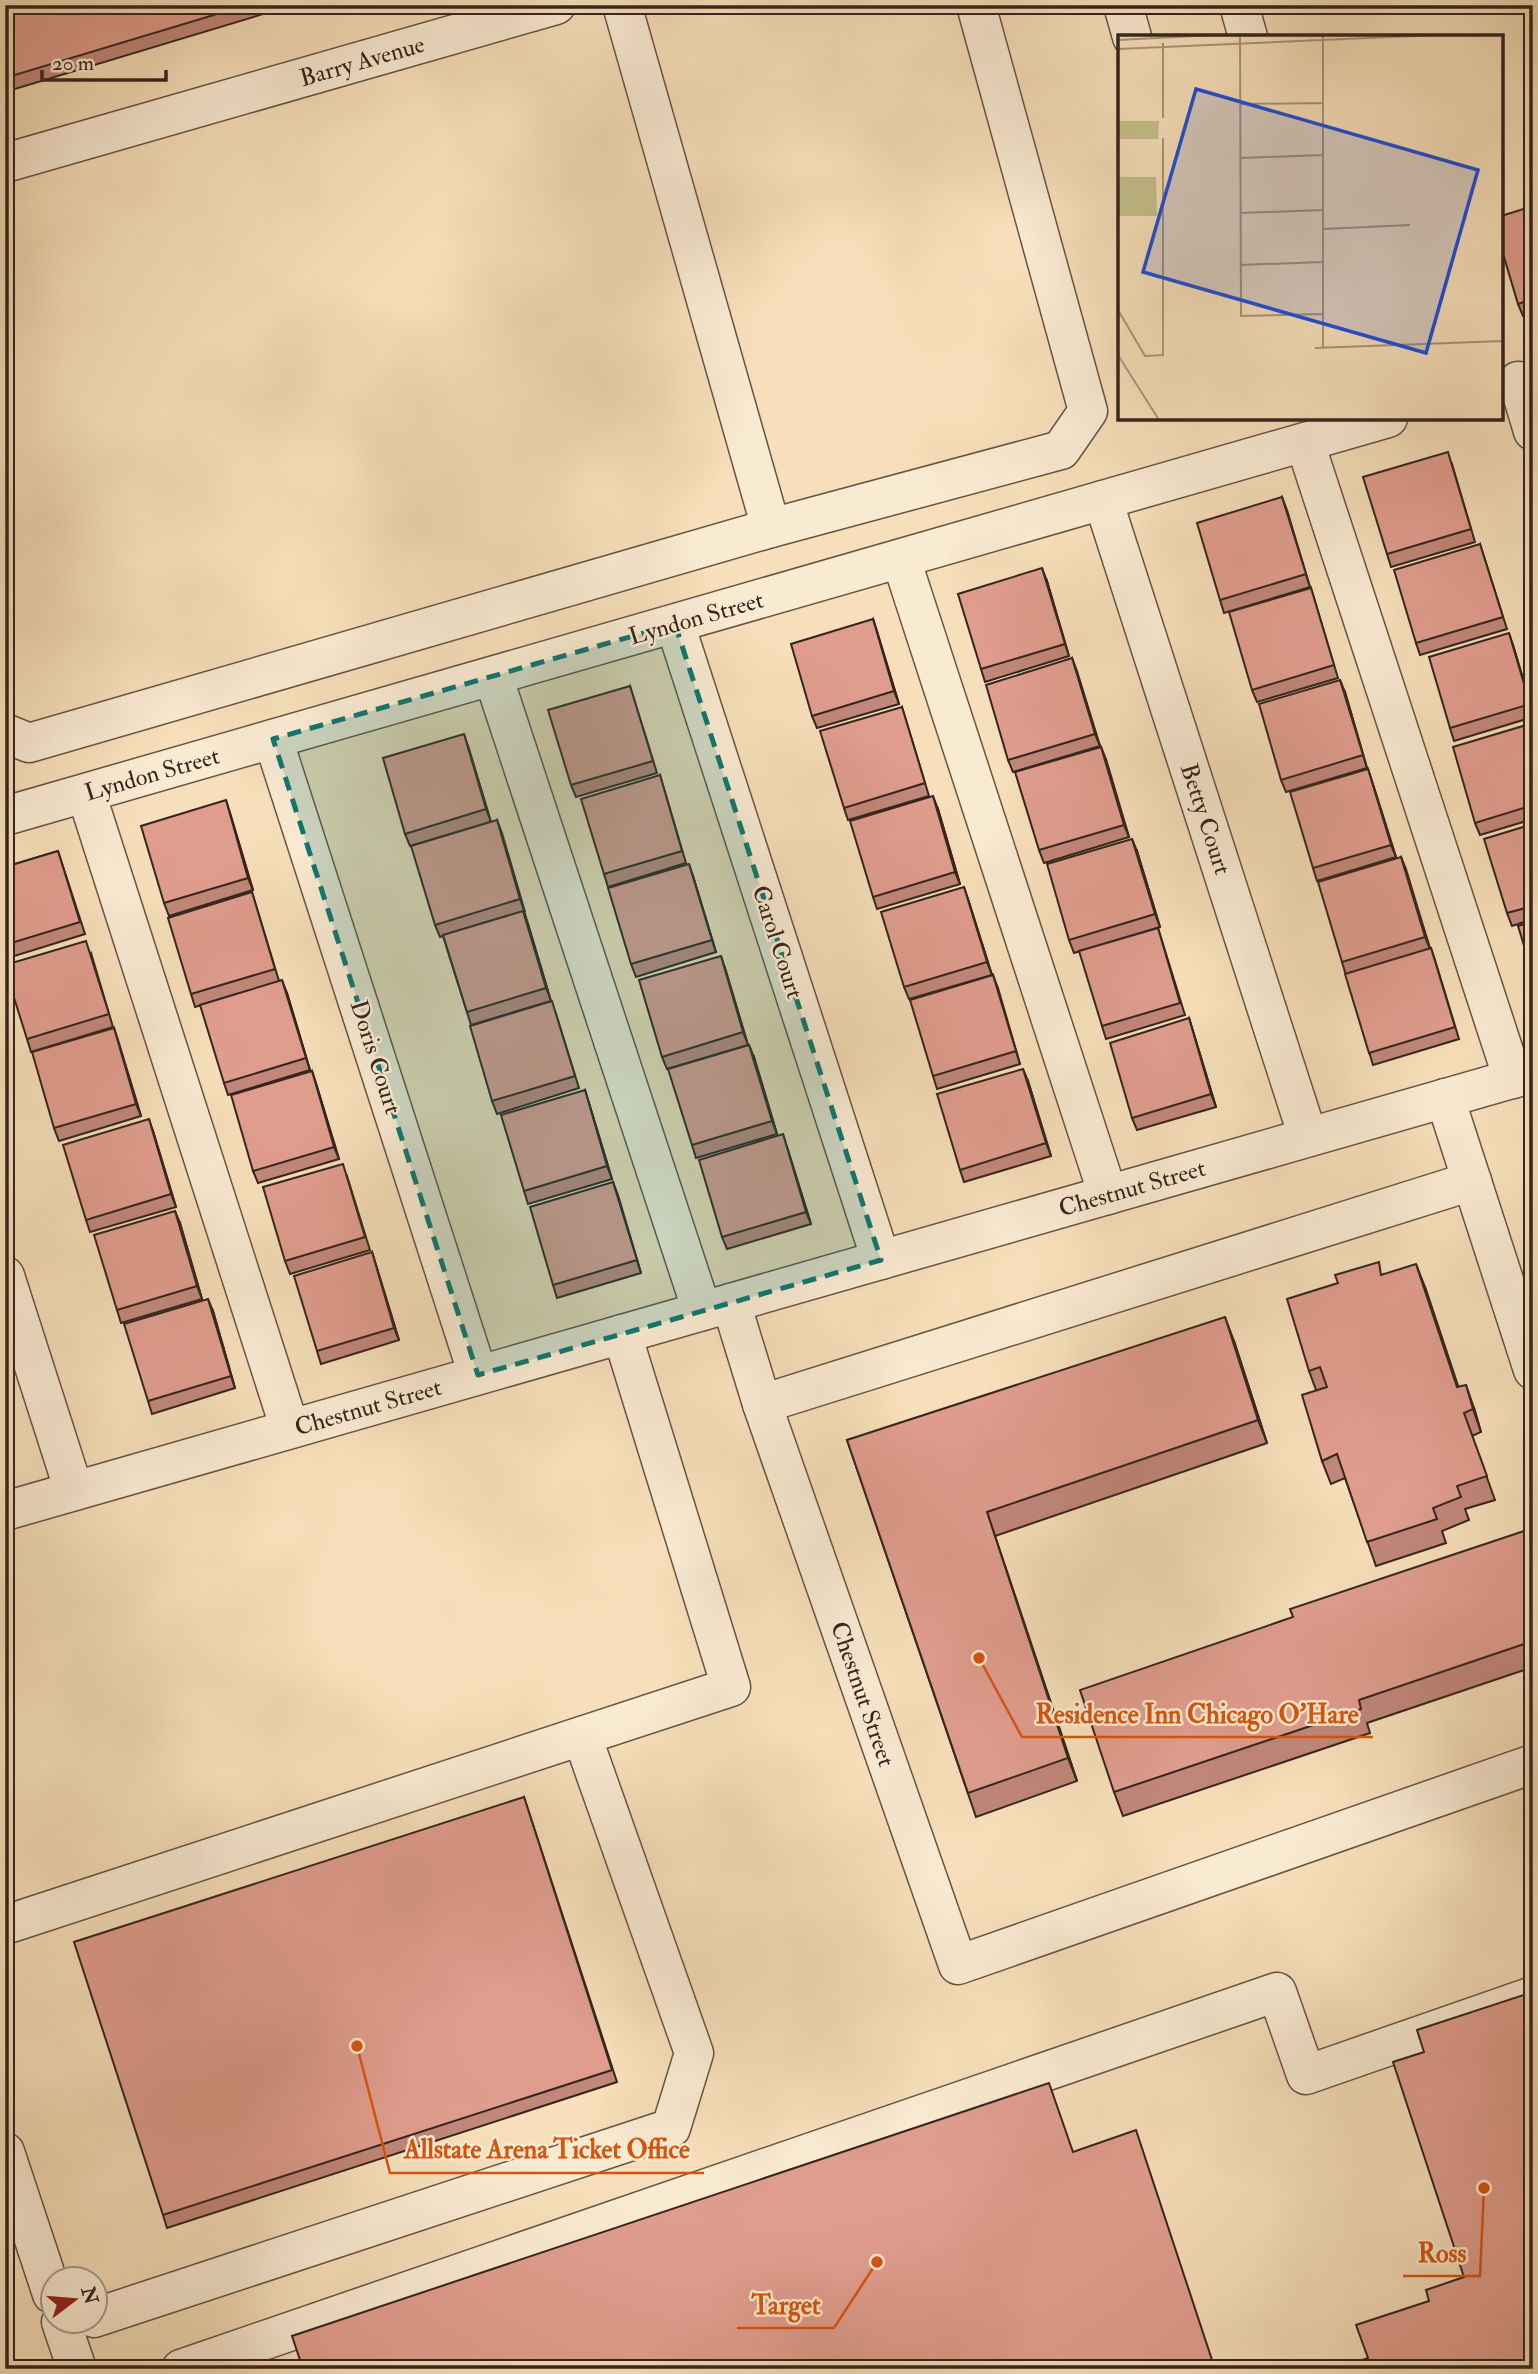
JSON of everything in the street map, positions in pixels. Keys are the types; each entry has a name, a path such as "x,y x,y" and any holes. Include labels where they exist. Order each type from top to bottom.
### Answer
{"street":[{"name":"Barry Avenue","path":"5,163 556,5"},
{"path":"622,5 771,528"},
{"path":"5,733 29,743 771,528 1061,450 1088,411 976,5"},
{"path":"1123,5 1131,35"},
{"path":"1240,5 1248,35"},
{"path":"1517,381 1533,431"},
{"name":"Lyndon Street","path":"5,816 1305,443 1368,421"},
{"path":"1305,443 1523,1076"},
{"name":"Betty Court","path":"1103,500 1308,1137"},
{"path":"901,559 1108,1195"},
{"name":"Carol Court","path":"675,624 881,1260"},
{"path":"494,676 717,1307"},
{"name":"Doris Court","path":"273,739 478,1375"},
{"path":"86,793 290,1429"},
{"name":"Chestnut Street","path":"5,1511 1523,1076"},
{"path":"1445,1098 1533,1370"},
{"path":"762,1404 1472,1181"},
{"path":"5,1276 74,1491"},
{"name":"Chestnut Street","path":"717,1307 762,1404 958,1965 1533,1764"},
{"path":"5,1925 731,1686 622,1334"},
{"path":"108,2305 671,2128 694,2053 582,1736"},
{"path":"181,2369 1277,1992 1306,2075 1533,1996"},
{"path":"5,2152 51,2266"},
{"path":"73,2336 77,2369"}],"highlighted area":[{"path":"675,624 881,1260 478,1375 273,739"}],"building":[{"path":"5,5 247,5 5,78"},
{"path":"1533,206 1533,299 1518,304 1503,254 1503,215"},
{"path":"1448,452 1471,529 1387,554 1363,477"},
{"path":"1282,497 1306,574 1220,600 1197,523"},
{"path":"1480,544 1503,617 1416,643 1394,570"},
{"path":"1042,568 1065,644 981,669 958,594"},
{"path":"1311,588 1334,665 1252,690 1229,612"},
{"path":"873,619 894,691 812,716 791,644"},
{"path":"1509,633 1530,704 1450,728 1429,657"},
{"path":"1072,658 1095,734 1008,760 986,685"},
{"path":"1340,680 1363,755 1281,780 1259,704"},
{"path":"630,686 653,761 571,785 548,710"},
{"path":"902,707 925,783 844,808 820,731"},
{"path":"1533,723 1533,805 1475,823 1453,747"},
{"path":"464,734 486,809 405,834 383,758"},
{"path":"1101,747 1124,825 1039,850 1015,772"},
{"path":"1368,769 1391,845 1313,868 1290,792"},
{"path":"660,775 682,851 604,874 581,799"},
{"path":"933,796 955,872 873,897 850,821"},
{"path":"226,800 248,878 164,903 141,826"},
{"path":"497,820 520,899 435,925 411,846"},
{"path":"1533,824 1533,906 1507,913 1484,839"},
{"path":"1132,839 1155,914 1069,940 1047,864"},
{"path":"58,851 80,922 5,945 5,867"},
{"path":"1401,857 1425,937 1342,962 1318,882"},
{"path":"689,864 712,940 631,964 608,888"},
{"path":"964,887 987,962 904,987 881,912"},
{"path":"252,892 275,969 191,994 168,918"},
{"path":"523,911 546,988 467,1012 443,935"},
{"path":"1533,921 1533,975 1518,926"},
{"path":"1158,928 1180,1003 1102,1026 1079,951"},
{"path":"86,941 109,1014 27,1039 5,965"},
{"path":"1431,948 1455,1027 1369,1053 1345,974"},
{"path":"721,956 743,1032 662,1057 639,980"},
{"path":"993,975 1016,1051 933,1076 910,1000"},
{"path":"282,980 306,1058 224,1083 200,1005"},
{"path":"552,1001 575,1076 492,1101 470,1026"},
{"path":"1189,1018 1211,1094 1132,1118 1110,1043"},
{"path":"114,1028 136,1104 54,1128 32,1052"},
{"path":"749,1045 772,1121 692,1145 668,1069"},
{"path":"1023,1069 1046,1143 960,1170 937,1094"},
{"path":"312,1071 334,1147 253,1171 231,1095"},
{"path":"585,1090 607,1166 524,1191 501,1115"},
{"path":"149,1119 171,1194 86,1220 63,1145"},
{"path":"783,1134 806,1212 722,1237 699,1160"},
{"path":"343,1164 365,1237 285,1261 263,1187"},
{"path":"613,1182 637,1260 553,1285 530,1207"},
{"path":"175,1211 197,1286 117,1310 94,1235"},
{"path":"372,1252 394,1328 317,1351 294,1276"},
{"path":"1379,1262 1381,1275 1416,1264 1457,1387 1466,1385 1473,1409 1464,1413 1487,1476 1457,1486 1461,1497 1433,1508 1437,1519 1367,1542 1337,1454 1322,1461 1302,1395 1327,1387 1320,1367 1309,1371 1287,1299 1338,1283 1335,1275"},
{"path":"208,1299 231,1376 148,1401 124,1324"},
{"path":"1225,1317 1258,1420 987,1512 1068,1758 968,1793 847,1440"},
{"path":"1533,1528 1533,1641 1359,1700 1361,1709 1114,1792 1080,1690 1293,1617 1290,1609"},
{"path":"524,1797 612,2070 163,2215 74,1942"},
{"path":"1533,1992 1533,2369 1337,2369 1368,2358 1356,2325 1429,2301 1426,2290 1464,2277 1393,2062 1424,2052 1417,2030"},
{"path":"1049,2083 1073,2152 1136,2130 1215,2369 303,2369 292,2336"}],"place":[{"name":"Residence Inn Chicago O'Hare","path":"979,1658"},
{"name":"Allstate Arena Ticket Office","path":"357,2046"},
{"name":"Ross","path":"1484,2188"},
{"name":"Target","path":"877,2262"}]}
